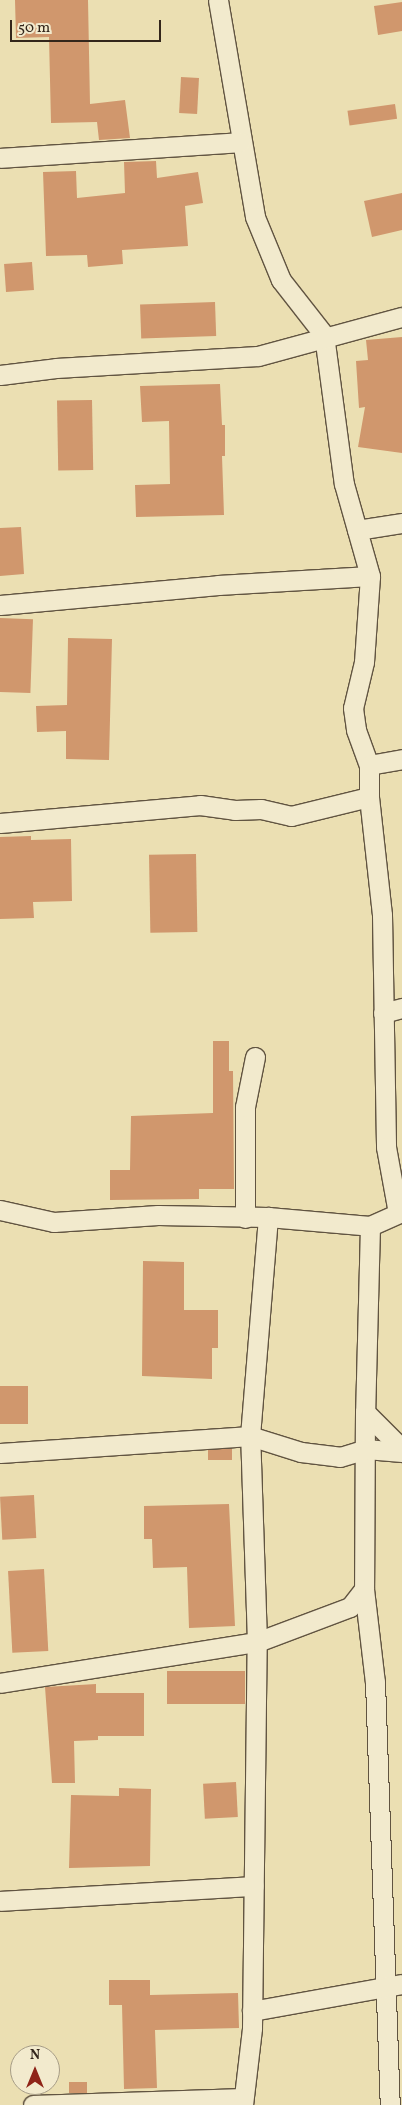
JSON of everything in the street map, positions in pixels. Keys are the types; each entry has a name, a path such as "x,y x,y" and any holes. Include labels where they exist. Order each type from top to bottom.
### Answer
{"street":[{"path":"0,1210 54,1222 158,1215 268,1217 370,1226 400,1213 386,1147 382,915 369,797 369,765 356,730 353,708 364,662 370,576 344,484 324,335 281,280 255,217 240,142 218,0"},
{"path":"0,158 240,142"},
{"path":"0,375 56,368 258,356 324,335 402,316"},
{"path":"357,530 402,523"},
{"path":"0,605 218,585 370,576"},
{"path":"369,765 402,759"},
{"path":"0,823 200,805 235,810 261,809 291,816 369,797"},
{"path":"383,1013 402,1008"},
{"path":"244,1218 245,1107 255,1057"},
{"path":"33,2105 242,2101 252,2011 257,1642 250,1436 268,1217"},
{"path":"370,1226 365,1412 364,1590 375,1682 394,1985 390,2105"},
{"path":"365,1412 402,1451"},
{"path":"0,1453 250,1436 302,1452 340,1457 366,1448 402,1451"},
{"path":"0,1683 257,1642 350,1607 364,1590"},
{"path":"0,1901 254,1886"},
{"path":"252,2011 394,1985"}],"building":[{"path":"15,0 88,0 90,104 125,100 130,138 99,140 97,122 51,123 49,37 16,38"},
{"path":"402,2 402,31 378,35 374,6"},
{"path":"181,77 199,78 197,114 179,113"},
{"path":"395,104 397,119 350,126 347,111"},
{"path":"156,161 157,178 198,172 203,203 185,206 188,246 122,250 123,264 88,267 87,255 46,256 43,172 76,171 77,198 125,193 124,162"},
{"path":"402,193 402,230 372,237 364,201"},
{"path":"32,262 34,290 6,292 4,264"},
{"path":"215,302 216,336 141,339 140,305"},
{"path":"402,337 402,453 358,447 365,407 359,408 356,361 368,360 366,340"},
{"path":"220,384 222,425 225,425 225,456 222,456 224,515 136,517 135,485 170,484 169,421 142,422 140,386"},
{"path":"92,400 93,470 58,471 57,401"},
{"path":"21,527 24,574 0,576 0,528"},
{"path":"0,618 33,619 30,693 0,692"},
{"path":"68,638 112,639 109,760 66,759 66,731 37,732 36,706 67,705"},
{"path":"31,836 31,840 71,839 72,901 33,902 34,918 0,919 0,837"},
{"path":"196,854 197,932 150,933 149,855"},
{"path":"213,1041 229,1041 229,1071 233,1071 234,1189 199,1189 199,1199 110,1200 110,1170 130,1170 131,1116 213,1113"},
{"path":"143,1261 184,1262 184,1310 218,1310 218,1348 212,1348 212,1379 142,1376"},
{"path":"0,1386 28,1386 28,1424 0,1424"},
{"path":"208,1448 232,1448 232,1460 208,1460"},
{"path":"34,1495 36,1538 2,1540 0,1497"},
{"path":"229,1504 235,1626 189,1628 187,1567 153,1568 152,1539 144,1539 144,1506"},
{"path":"44,1569 48,1651 12,1653 8,1571"},
{"path":"167,1671 245,1671 245,1704 167,1704"},
{"path":"96,1684 96,1693 144,1693 144,1736 98,1736 98,1740 74,1741 75,1783 52,1783 45,1687"},
{"path":"236,1782 238,1817 205,1819 203,1784"},
{"path":"119,1788 151,1789 150,1866 69,1868 71,1795 119,1796"},
{"path":"109,1980 150,1980 150,1995 238,1993 239,2028 155,2030 157,2088 124,2089 122,2005 109,2005"},
{"path":"69,2082 87,2082 87,2093 69,2093"}]}
